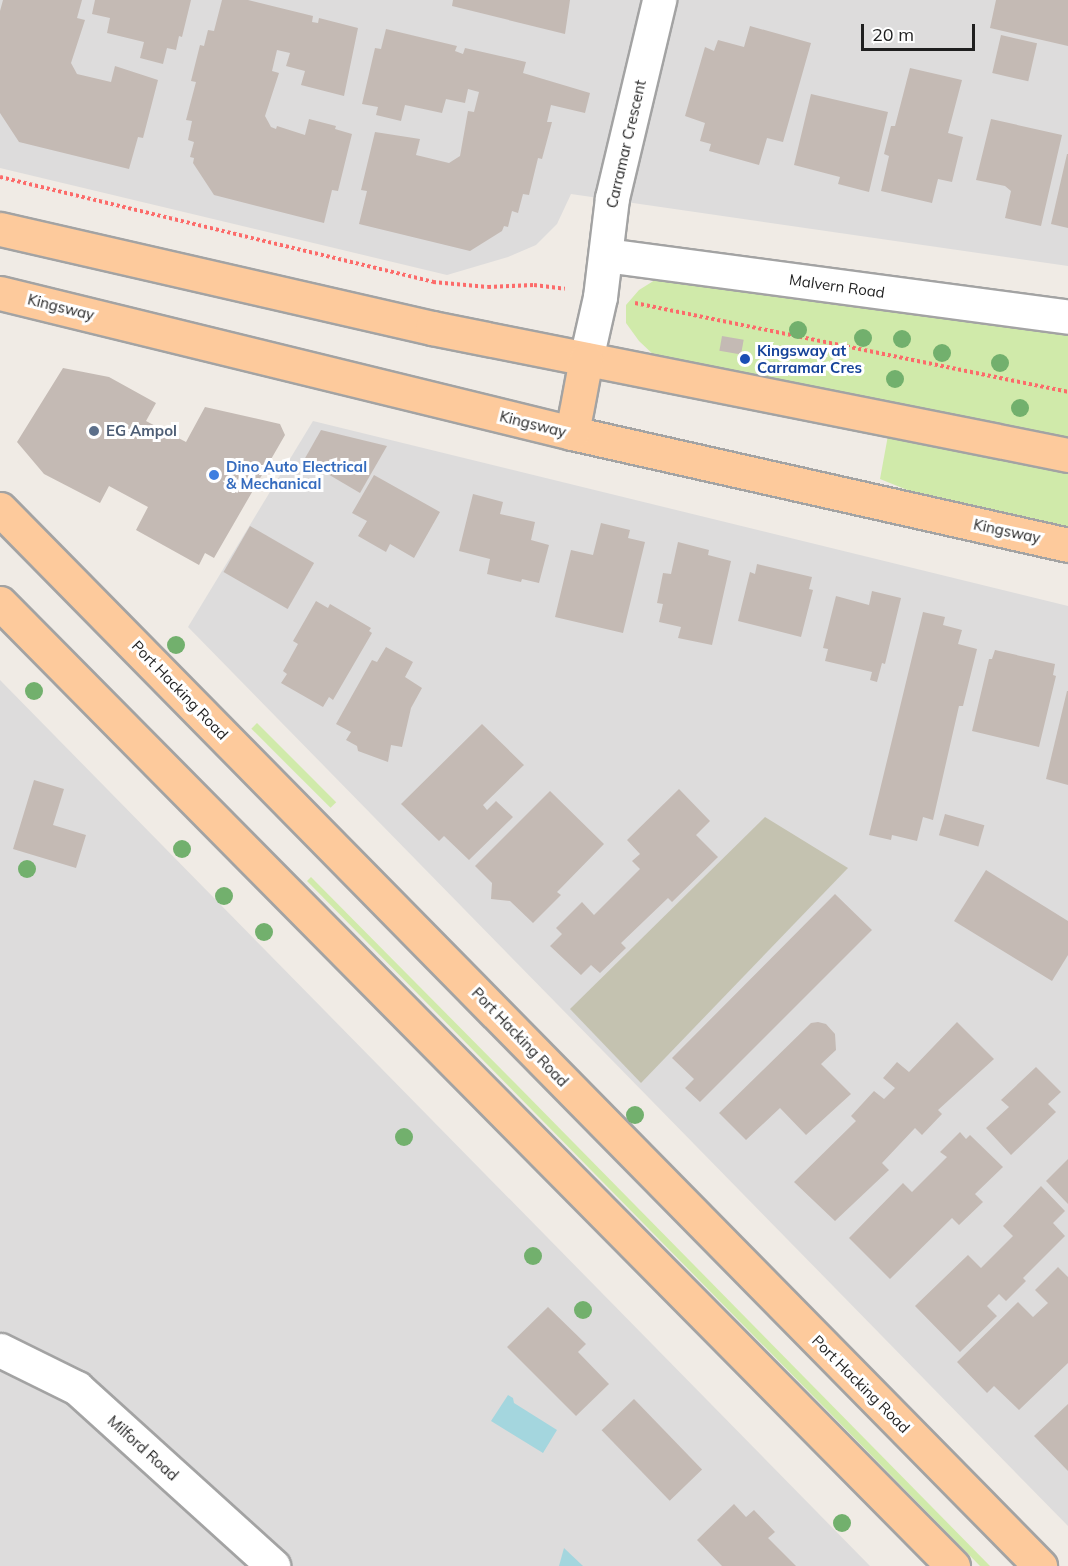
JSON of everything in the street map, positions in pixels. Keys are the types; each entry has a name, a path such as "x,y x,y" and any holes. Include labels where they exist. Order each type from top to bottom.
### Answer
{"main road":[{"path":"0,229 289,297 586,359 1068,454"},
{"name":"Kingsway","path":"0,293 572,433 1068,544"},
{"path":"0,303 49,304"},
{"path":"572,433 586,359"},
{"name":"Port Hacking Road","path":"0,509 1040,1566"},
{"path":"0,603 953,1566"}],"street":[{"name":"Carramar Crescent","path":"586,359 600,297 612,198 659,0"},
{"name":"Malvern Road","path":"606,255 1068,317"},
{"name":"Milford Road","path":"0,1350 77,1388 273,1566"}],"path":[{"path":"0,177 433,282 488,287 534,285 571,290"},
{"path":"629,302 1068,392"}],"shaded area":[{"path":"0,0 1068,0 1068,266 571,194 557,224 536,245 508,257 447,275 0,168"},
{"path":"313,421 1068,606 1068,1526 188,627"},
{"path":"0,680 870,1566 0,1566"},
{"path":"765,817 848,868 641,1083 570,1009"}],"green space":[{"path":"679,265 1068,317 1068,545 1014,533 880,479 891,419 677,377 639,341 626,323 626,305 639,290"},
{"path":"257,723 336,802 331,808 251,729"},
{"path":"311,877 990,1566 980,1566 307,881"}],"water":[{"path":"508,1395 513,1398 514,1403 557,1430 543,1453 491,1421"},
{"path":"564,1548 583,1566 559,1566"}],"building":[{"path":"3,0 82,0 77,18 85,20 71,63 77,74 111,82 115,66 158,80 143,138 138,137 129,169 19,142 0,113 0,11"},
{"path":"95,0 191,0 182,37 179,36 176,50 167,48 163,64 140,58 144,42 107,33 110,18 92,14"},
{"path":"222,0 248,0 313,16 312,22 318,23 319,18 358,28 344,96 301,85 305,71 286,66 290,53 277,50 272,71 279,73 265,116 271,127 276,129 277,126 305,135 309,119 336,126 335,129 352,134 338,191 332,190 324,223 214,195 193,163 194,158 190,157 194,142 188,140 192,121 186,120 196,82 191,81 200,45 204,46 208,30 214,31"},
{"path":"453,0 570,0 565,34 452,6"},
{"path":"996,0 1068,0 1068,46 990,28"},
{"path":"750,26 811,43 783,142 767,138 759,165 709,151 711,144 700,141 705,123 685,116 705,47 714,51 718,40 744,47"},
{"path":"386,29 457,46 455,51 463,54 465,48 526,62 523,73 590,93 585,113 551,105 547,122 552,122 542,159 538,158 529,195 523,194 518,213 512,211 508,227 504,226 502,231 470,251 359,224 367,191 361,190 375,132 420,139 416,155 449,163 460,156 468,111 474,112 479,92 468,89 465,103 446,99 442,113 405,105 401,121 376,115 378,107 362,104 375,48 381,49"},
{"path":"1001,35 1037,43 1028,81 992,73"},
{"path":"910,68 962,80 948,133 963,137 952,182 938,179 932,203 881,191 889,156 884,154 891,126 895,126"},
{"path":"811,94 888,112 869,192 838,184 840,177 794,165"},
{"path":"991,119 1062,135 1041,226 1005,218 1011,191 1005,186 976,180"},
{"path":"1068,154 1068,228 1051,224"},
{"path":"722,336 744,340 741,355 719,351"},
{"path":"63,368 109,377 156,403 146,421 186,442 205,407 280,424 285,435 214,558 205,553 199,565 136,530 148,507 109,486 100,503 44,474 17,442"},
{"path":"321,430 387,446 360,493 304,460"},
{"path":"374,475 440,512 414,558 390,544 386,552 358,536 367,521 352,513"},
{"path":"473,494 503,502 500,514 535,522 531,540 549,545 539,583 522,579 521,582 487,574 490,559 459,551"},
{"path":"601,523 630,530 628,538 645,542 623,633 555,617 571,550 593,555"},
{"path":"250,526 314,563 288,609 224,572"},
{"path":"678,542 709,550 708,555 731,561 712,645 678,638 681,627 659,622 663,604 657,603 663,573 671,574"},
{"path":"757,564 812,577 809,589 813,590 801,637 738,621 750,572 755,574"},
{"path":"872,591 901,598 885,664 882,663 877,682 870,680 872,672 825,661 828,649 823,648 836,596 869,605"},
{"path":"316,601 328,608 330,604 371,628 369,631 372,633 333,700 329,697 323,707 281,683 287,674 283,671 298,644 293,641"},
{"path":"923,612 945,617 943,625 962,630 958,644 977,649 963,706 959,706 933,820 923,817 917,841 892,835 891,840 869,835"},
{"path":"386,647 413,662 405,677 422,688 411,708 402,747 391,745 388,762 358,751 357,746 346,740 351,732 336,724 372,660 377,662"},
{"path":"995,650 1055,664 1053,675 1056,676 1039,747 972,731 989,659 992,659"},
{"path":"1068,691 1068,785 1046,779"},
{"path":"482,724 524,765 483,805 487,810 496,801 513,817 469,860 444,836 439,841 401,804"},
{"path":"34,780 64,789 53,825 86,835 76,868 13,849"},
{"path":"679,789 710,821 696,835 718,857 672,902 668,898 621,943 626,948 600,973 591,965 581,975 550,946 562,934 556,928 582,902 594,915 640,869 632,861 640,854 627,840"},
{"path":"550,791 604,844 557,892 561,895 533,923 510,901 491,899 492,883 475,866"},
{"path":"945,814 984,825 978,846 939,835"},
{"path":"986,870 1068,921 1068,955 1052,981 954,921"},
{"path":"835,894 872,930 700,1102 685,1088 694,1079 672,1058"},
{"path":"957,1022 994,1059 938,1110 942,1114 922,1135 915,1128 882,1163 889,1170 835,1221 794,1182 856,1121 851,1116 874,1091 884,1099 895,1088 883,1078 897,1062 909,1072"},
{"path":"811,1023 826,1024 835,1034 836,1050 821,1064 851,1094 806,1135 780,1108 746,1140 719,1113"},
{"path":"1036,1067 1061,1092 1048,1104 1056,1112 1011,1155 986,1128 1009,1107 1001,1100"},
{"path":"960,1132 966,1139 970,1135 1003,1167 975,1194 983,1202 959,1225 952,1218 890,1279 849,1238 903,1183 912,1192 947,1157 940,1152"},
{"path":"1068,1159 1068,1204 1046,1181"},
{"path":"1041,1186 1065,1211 1053,1223 1065,1236 1023,1278 1026,1281 1006,1301 999,1294 987,1306 997,1316 960,1352 915,1306 968,1255 981,1268 1013,1236 1003,1226"},
{"path":"1058,1267 1068,1277 1068,1363 1019,1410 994,1386 987,1393 957,1362 1018,1302 1033,1317 1048,1303 1035,1290"},
{"path":"548,1307 586,1344 578,1352 609,1384 576,1416 507,1347"},
{"path":"634,1399 702,1469 670,1501 602,1430"},
{"path":"1068,1404 1068,1471 1034,1436"},
{"path":"734,1504 746,1517 754,1510 775,1532 768,1538 796,1566 722,1566 697,1540"}],"place":[{"name":"Kingsway at Carramar Cres","path":"745,359"},
{"name":"EG Ampol","path":"94,431"},
{"name":"Dino Auto Electrical & Mechanical","path":"214,475"}]}
